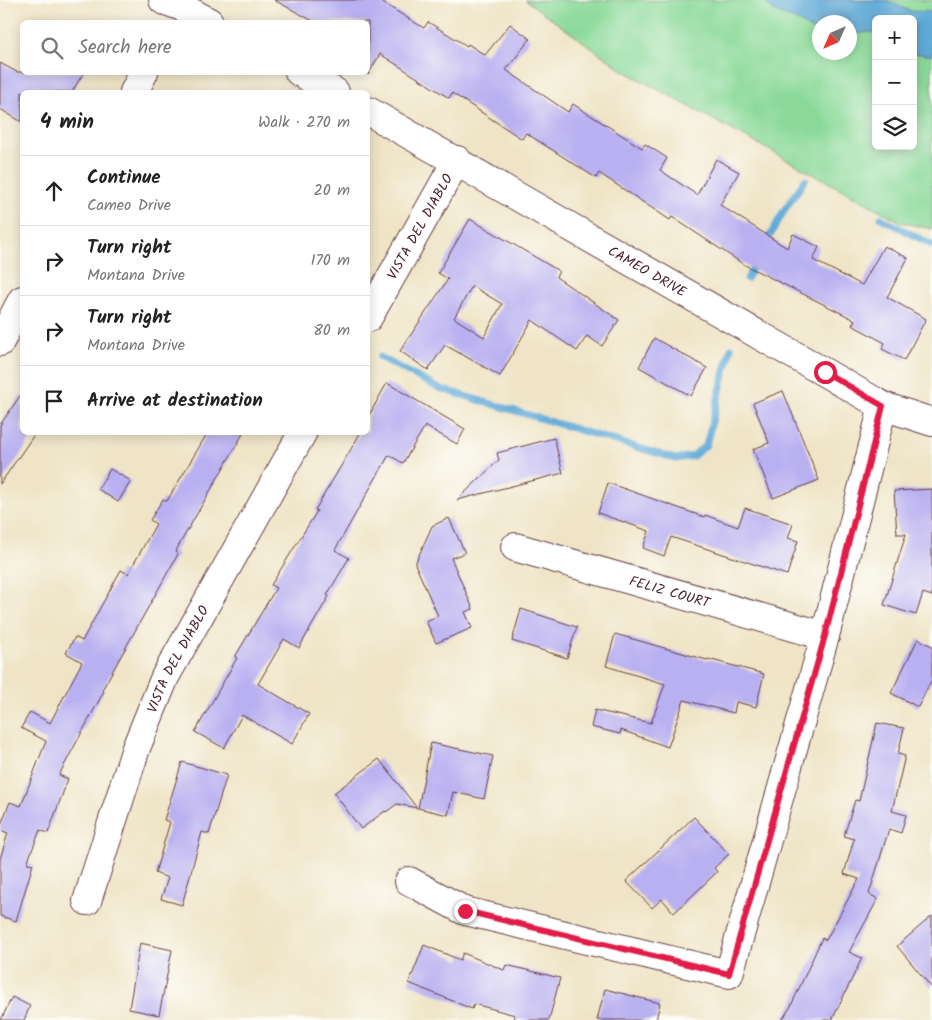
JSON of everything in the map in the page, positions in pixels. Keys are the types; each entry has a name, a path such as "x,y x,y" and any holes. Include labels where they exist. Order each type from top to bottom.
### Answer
{"street":[{"path":"172,10 204,20"},
{"path":"135,90 142,75"},
{"path":"304,75 331,90"},
{"name":"CAMEO DRIVE","path":"370,111 883,406 932,422"},
{"name":"VISTA DEL DIABLO","path":"370,314 457,160"},
{"path":"0,342 20,304"},
{"path":"408,881 465,911 729,974 825,636 883,406"},
{"name":"VISTA DEL DIABLO","path":"87,901 136,748 165,677 301,435"},
{"name":"FELIZ COURT","path":"515,547 825,636"}],"green space":[{"path":"525,0 932,0 932,229 901,222 624,71"}],"water":[{"path":"766,0 884,0 911,11 932,12 932,56 917,54 917,15 872,15 872,32 857,34 857,15 812,15 812,30 798,21 776,12"}],"building":[{"path":"274,0 378,0 424,28 428,22 485,55 510,24 530,39 506,70 568,112 573,104 642,148 645,144 667,158 660,170 697,195 716,159 739,172 720,205 787,248 793,234 819,247 813,260 862,285 884,246 908,258 887,297 926,319 904,360 882,349 885,343 852,325 855,320 743,264 672,217 670,220 599,173 596,178 526,133 522,139 452,93 449,98 380,54 370,72 370,20 311,20"},
{"path":"0,63 20,72 20,75 82,75 73,90 20,90 20,121 0,109"},
{"path":"470,219 559,271 556,277 619,320 602,346 587,336 577,351 532,320 500,376 445,345 428,370 400,351 448,279 438,273","holes":["472,286 502,304 484,337 454,318"]},
{"path":"654,338 707,368 691,396 639,367"},
{"path":"387,383 465,429 457,444 425,426 403,463 389,455 335,550 349,558 327,595 329,596 299,648 284,639 258,684 309,714 292,744 242,715 224,748 195,732 237,658 235,657 276,588 271,585 317,511 315,510 359,435 370,435 370,413"},
{"path":"783,391 819,480 773,498 753,449 769,443 753,403"},
{"path":"20,396 20,435 34,435 0,484 0,425"},
{"path":"206,435 242,435 175,552 178,554 102,690 104,691 59,775 68,779 48,833 40,830 27,863 33,864 16,921 0,916 0,859 8,833 0,830 0,827 10,802 21,806 46,741 21,728 30,712 50,723 82,662 66,653 75,637 82,641 121,570 128,574 156,524 150,520 163,499 167,501"},
{"path":"554,438 563,473 457,500 499,460 497,453"},
{"path":"110,469 131,481 118,502 98,489"},
{"path":"608,483 738,527 745,508 793,524 788,538 798,541 787,575 671,537 664,556 643,548 649,531 598,513"},
{"path":"932,489 932,596 923,593 916,615 884,605 906,534 897,534 894,491"},
{"path":"449,518 465,553 451,558 473,609 465,612 472,628 436,643 426,621 438,616 415,564 432,526"},
{"path":"521,609 577,627 567,658 512,641"},
{"path":"615,634 764,674 756,707 736,702 734,713 684,700 668,747 621,730 620,734 591,727 595,710 651,723 665,684 606,666"},
{"path":"918,639 932,646 932,679 918,707 891,693"},
{"path":"877,723 904,728 898,754 905,756 892,811 906,815 901,833 889,829 869,894 878,899 849,952 862,958 832,1020 782,1020 791,1006 822,938 826,940 859,879 844,874 854,839 844,836 855,800 859,801"},
{"path":"431,743 493,756 484,799 453,792 448,815 418,808"},
{"path":"379,759 417,808 397,804 361,829 334,793"},
{"path":"182,762 227,775 209,834 202,832 182,905 161,899 168,878 155,873 170,822 164,820"},
{"path":"694,817 729,854 714,868 717,872 674,913 662,899 652,908 626,881"},
{"path":"932,916 932,988 897,946"},
{"path":"140,943 172,950 159,1015 129,1009"},
{"path":"424,945 460,960 463,953 504,970 506,965 560,978 549,1020 514,1020 515,1015 474,1004 472,1009 409,983"},
{"path":"605,989 660,1003 656,1020 597,1020"},
{"path":"12,997 30,1006 24,1020 1,1020"}],"waterway":[{"path":"766,243 785,209 805,180"},
{"path":"881,218 932,245"},
{"path":"747,279 756,261"},
{"path":"380,357 438,388 676,459 693,456 706,445 731,348"}],"route":[{"path":"465,911 729,974 825,636 883,406 825,372"}]}
